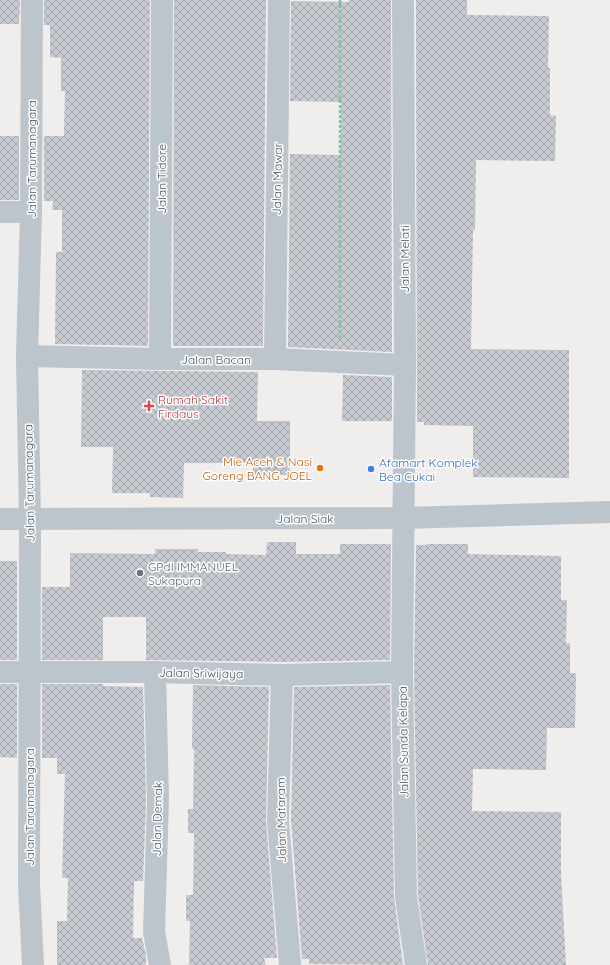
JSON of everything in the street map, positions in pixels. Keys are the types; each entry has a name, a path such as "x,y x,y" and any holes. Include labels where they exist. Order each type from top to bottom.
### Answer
{"street":[{"name":"Jalan Tarumanagara","path":"32,0 31,212 27,356 30,519 29,885 33,965"},
{"name":"Jalan Tidore","path":"160,359 162,0"},
{"name":"Jalan Mawar","path":"275,359 279,0"},
{"name":"Jalan Melati","path":"403,0 405,365 403,518"},
{"path":"0,212 31,212"},
{"name":"Jalan Bacan","path":"27,356 160,359 275,359 405,365"},
{"name":"Jalan Siak","path":"0,519 403,518 610,512"},
{"name":"Jalan Sunda Kelapa","path":"403,518 402,672 406,897 416,965"},
{"name":"Jalan Sriwijaya","path":"0,672 156,672 282,675 402,672"},
{"name":"Jalan Demak","path":"156,672 158,800 154,932 160,965"},
{"name":"Jalan Mataram","path":"282,675 278,821 290,965"}],"path":[{"path":"340,0 340,362"}],"building":[{"path":"0,0 20,0 19,24 0,24"},
{"path":"44,0 150,0 148,346 55,344 56,252 62,252 62,210 52,210 53,201 44,201 44,136 64,136 65,91 61,91 61,58 50,57 50,25 44,25"},
{"path":"174,0 266,0 263,346 173,346"},
{"path":"349,0 391,0 392,352 288,347 290,154 340,155 341,102 290,101 291,1 349,2"},
{"path":"416,0 467,0 467,15 549,16 548,68 550,68 550,115 556,116 555,161 476,160 471,349 569,350 569,478 473,477 473,426 424,425 424,422 417,422"},
{"path":"0,136 19,136 19,200 0,200"},
{"path":"82,370 258,372 257,421 290,421 290,475 253,475 253,463 184,463 183,498 150,497 150,493 112,493 113,447 81,447"},
{"path":"343,375 392,377 392,421 342,421"},
{"path":"267,542 296,542 296,554 340,554 340,544 391,544 390,660 282,662 146,660 146,617 103,617 103,660 42,660 42,587 70,587 70,553 155,554 155,549 198,549 198,552 226,552 226,554 266,555"},
{"path":"468,544 468,554 561,556 561,600 567,600 566,643 570,643 570,673 576,673 575,728 547,728 546,770 473,769 472,811 561,812 561,874 566,965 428,965 418,896 414,672 416,545"},
{"path":"0,561 17,561 17,660 0,660"},
{"path":"0,684 17,684 17,758 0,757"},
{"path":"42,684 103,684 103,686 143,687 146,800 143,881 134,881 133,938 142,938 146,955 146,965 57,965 57,921 67,921 68,878 62,878 65,774 57,774 57,758 42,758"},
{"path":"193,685 269,687 266,821 277,958 264,958 266,965 189,965 190,921 186,921 186,895 193,895 194,833 188,833 188,809 193,809"},
{"path":"390,685 394,897 403,965 309,964 309,959 302,959 291,821 294,687"}],"place":[{"name":"Rumah Sakit Firdaus","path":"149,406"},
{"name":"Mie Aceh & Nasi Goreng BANG JOEL","path":"320,468"},
{"name":"Afamart Komplek Bea Cukai","path":"371,469"},
{"name":"GPdI IMMANUEL Sukapura","path":"140,573"}]}
